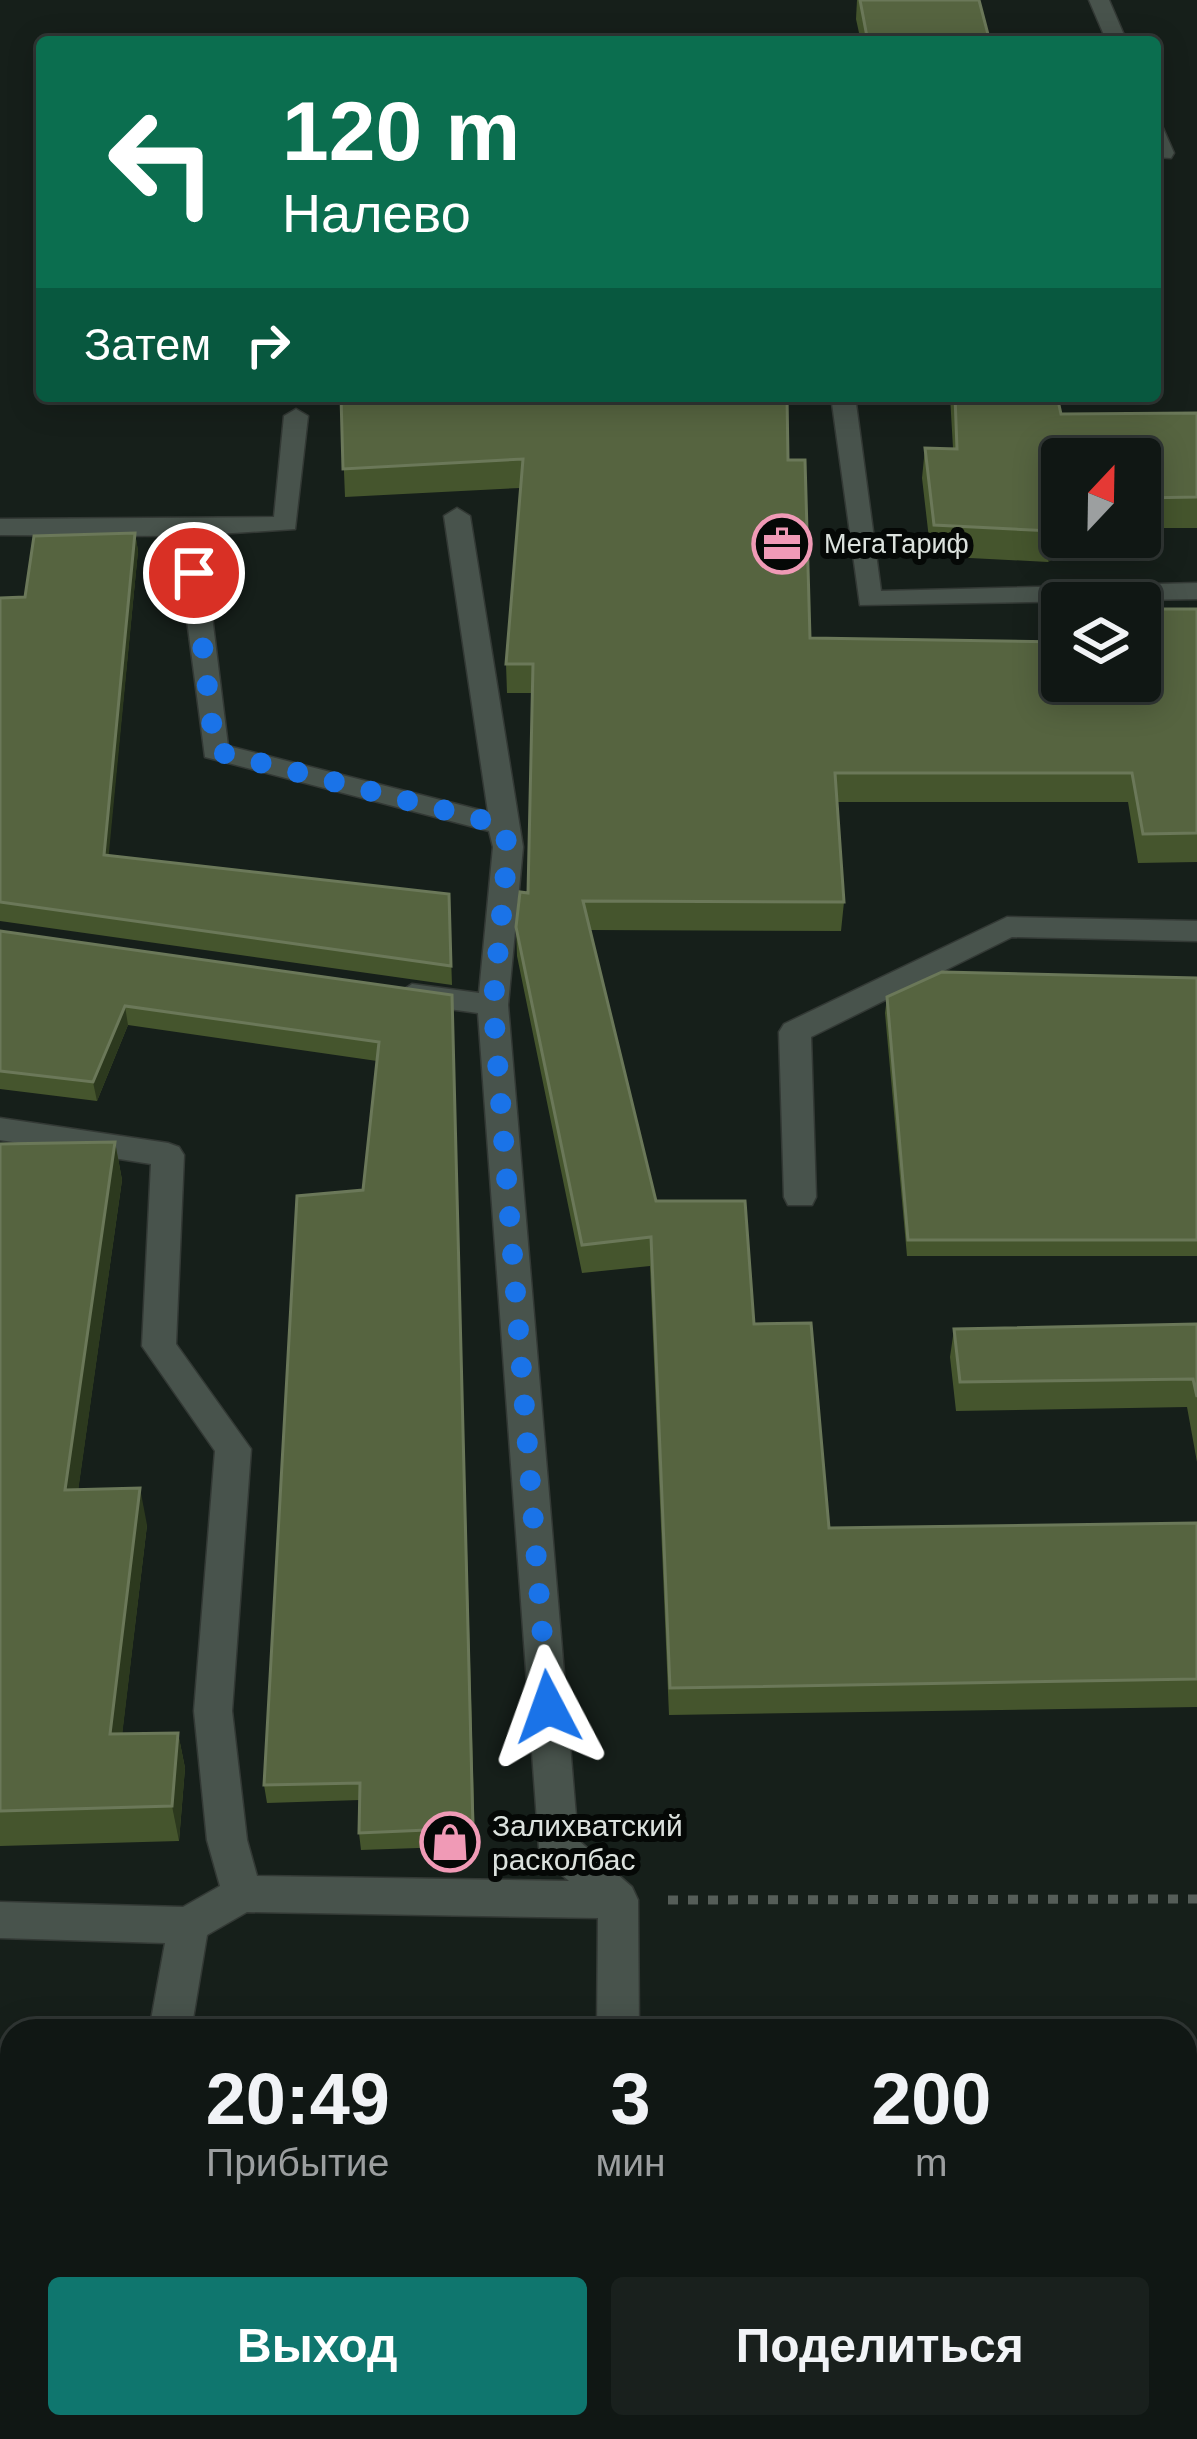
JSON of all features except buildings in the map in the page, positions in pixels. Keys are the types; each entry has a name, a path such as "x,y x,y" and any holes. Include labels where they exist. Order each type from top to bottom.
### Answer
{"lane":[{"path":"1099,0 1114,36"},
{"path":"844,402 869,598 1197,591"},
{"path":"0,526 286,524 296,416"},
{"path":"457,516 508,847 493,1005 559,1847 618,1900 617,2019"},
{"path":"188,528 215,751 502,825"},
{"path":"800,1197 796,1032 1007,927 1197,931"},
{"path":"375,988 493,1005"},
{"path":"0,1129 168,1155 159,1346 233,1449 214,1711 227,1840 242,1894"},
{"path":"0,1920 188,1924 242,1894 618,1900"},
{"path":"172,2019 188,1924"}],"path":[{"path":"618,1900 1197,1899"}],"place":[{"name":"МегаТариф","path":"782,544"},
{"name":"Залихватский расколбас","path":"450,1842"}],"route":[{"path":"194,573 215,751 502,825 508,847 493,1005 548,1707"}]}
